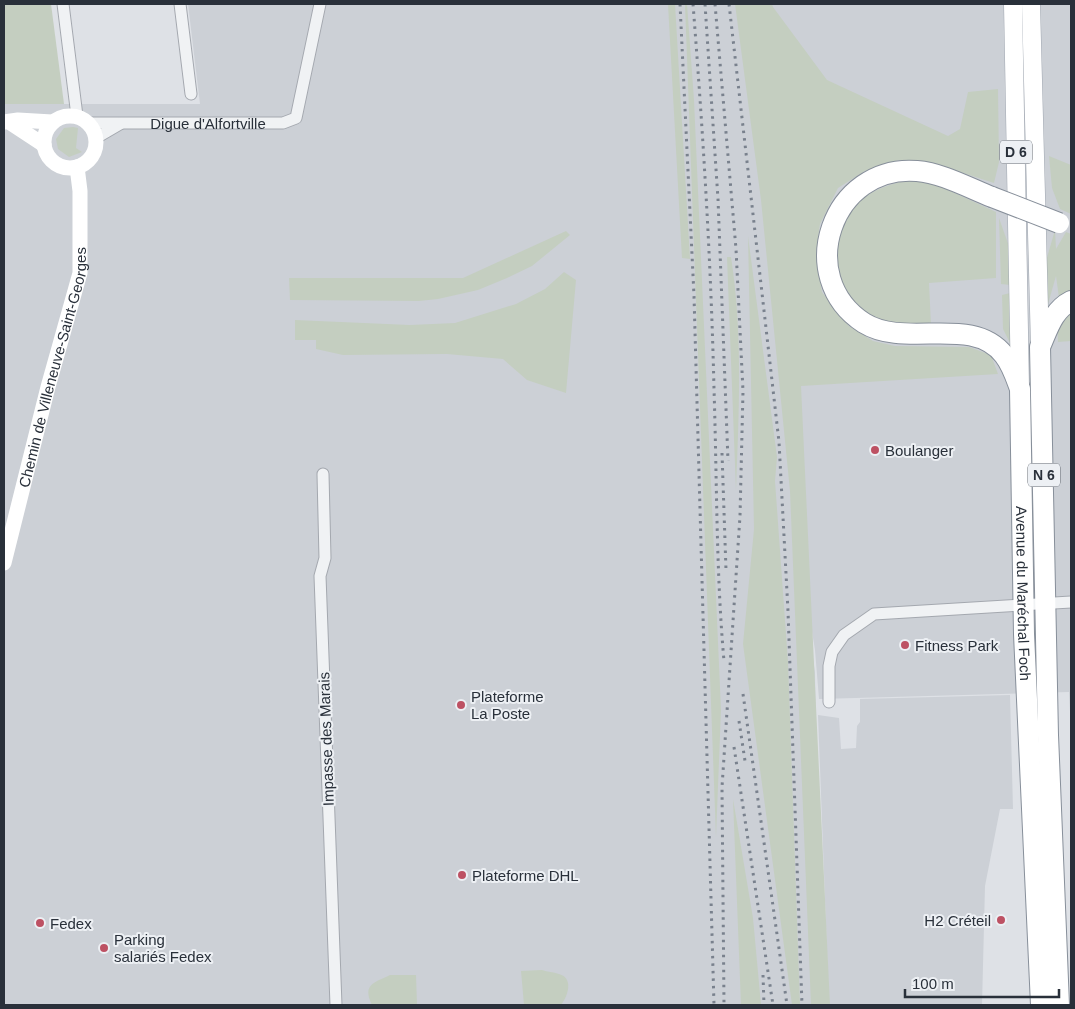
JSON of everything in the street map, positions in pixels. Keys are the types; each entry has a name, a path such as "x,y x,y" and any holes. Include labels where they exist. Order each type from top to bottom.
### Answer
{"highway":[{"path":"1020,389 1003,354 984,340 962,334 900,335 882,332 864,322 844,304 831,283 826,259 828,236 838,210 853,193 870,180 889,173 917,170 944,178 1065,226"},
{"path":"1040,347 1051,321 1061,306 1071,301"},
{"name":"Avenue du Maréchal Foch","path":"1040,347 1055,962 1059,1005"},
{"name":"Avenue du Maréchal Foch","path":"1020,389 1024,605 1041,1005"},
{"path":"1038,921 1055,962 1071,975"}],"main road":[{"name":"Avenue du Maréchal Foch","path":"1013,4 1020,389"},
{"name":"Avenue du Maréchal Foch","path":"1031,4 1040,347"}],"street":[{"path":"52,122 45,133 44,145 50,159 62,167 77,167 90,159 96,146 96,138 83,120 63,4"},
{"path":"180,4 191,94"},
{"name":"Digue d'Alfortville","path":"83,120 120,124 283,123 296,118 320,4"},
{"path":"6,122 18,120 52,122 60,118 83,120"},
{"path":"6,122 44,145"},
{"name":"Digue d'Alfortville","path":"96,138 120,124"},
{"name":"Chemin de Villeneuve-Saint-Georges","path":"4,563 48,386 80,273 80,191 77,167"},
{"name":"Impasse des Marais","path":"322,474 325,558 320,576 336,1005"},
{"path":"829,702 829,666 832,652 844,635 871,615 881,612 1071,602"}],"shaded area":[{"path":"188,4 1071,4 1071,731 1069,692 819,699 815,650 796,535 815,673 820,1005 4,1005 4,104 200,104"},
{"path":"1010,695 1013,809 1000,809 985,886 982,1005 829,1005 818,715 839,718 841,749 856,748 857,726 860,722 860,699"}],"green space":[{"path":"4,4 51,4 64,104 4,104"},
{"path":"668,4 675,4 690,259 682,258"},
{"path":"685,4 687,4 694,100 721,710 716,837"},
{"path":"735,4 772,4 827,80 948,136 960,129 968,92 998,89 999,162 994,183 932,163 899,160 865,171 838,188 820,224 816,253 822,292 849,326 873,341 895,346 969,347 991,355 998,374 801,386 830,1005 811,1005 790,491 761,200"},
{"path":"64,128 78,128 76,148 82,152 69,157 58,149 56,139"},
{"path":"1049,156 1071,165 1071,214 1060,209 1052,188"},
{"path":"910,179 931,182 996,212 996,278 929,283 931,325 887,324 869,316 847,294 839,282 835,267 838,236 846,217 852,209 864,197 876,190"},
{"path":"999,218 1011,252 1010,285 1001,284"},
{"path":"1055,230 1056,249 1066,232 1071,234 1071,292 1059,298 1056,276 1048,304 1046,261"},
{"path":"566,231 570,235 532,266 478,290 438,299 419,301 290,300 289,278 463,278"},
{"path":"748,236 777,457 775,481 788,662 800,1005 792,1005 743,644 754,529"},
{"path":"727,257 731,257 735,286 739,345 736,491"},
{"path":"564,272 576,280 566,393 527,380 503,359 447,354 343,355 316,349 316,340 295,340 295,320 410,325 455,323 516,304 545,289"},
{"path":"1010,293 1013,349 1003,329 1002,295"},
{"path":"1071,309 1071,341 1058,342 1057,318"},
{"path":"733,799 753,918 761,1005 741,1005"},
{"path":"542,970 559,974 567,979 566,997 561,1005 524,1005 521,971"},
{"path":"390,975 416,975 417,1004 372,1005 368,993 369,988 375,982"}],"railway":[{"path":"680,4 694,296 714,1005"},
{"path":"693,4 709,245 718,559 724,661"},
{"path":"705,4 718,199 728,461"},
{"path":"715,4 736,249 743,391 740,516 722,787 724,1005"},
{"path":"729,4 779,442 788,611 802,1005"},
{"path":"722,453 726,570"},
{"path":"743,694 787,1005"},
{"path":"739,721 745,761"},
{"path":"734,747 773,1005"},
{"path":"763,975 764,1005"}],"place":[{"name":"Boulanger","path":"875,450"},
{"name":"Fitness Park","path":"905,645"},
{"name":"Plateforme La Poste","path":"461,705"},
{"name":"Plateforme DHL","path":"462,875"},
{"name":"H2 Créteil","path":"1001,920"},
{"name":"Fedex","path":"40,923"},
{"name":"Parking salariés Fedex","path":"104,948"}]}
